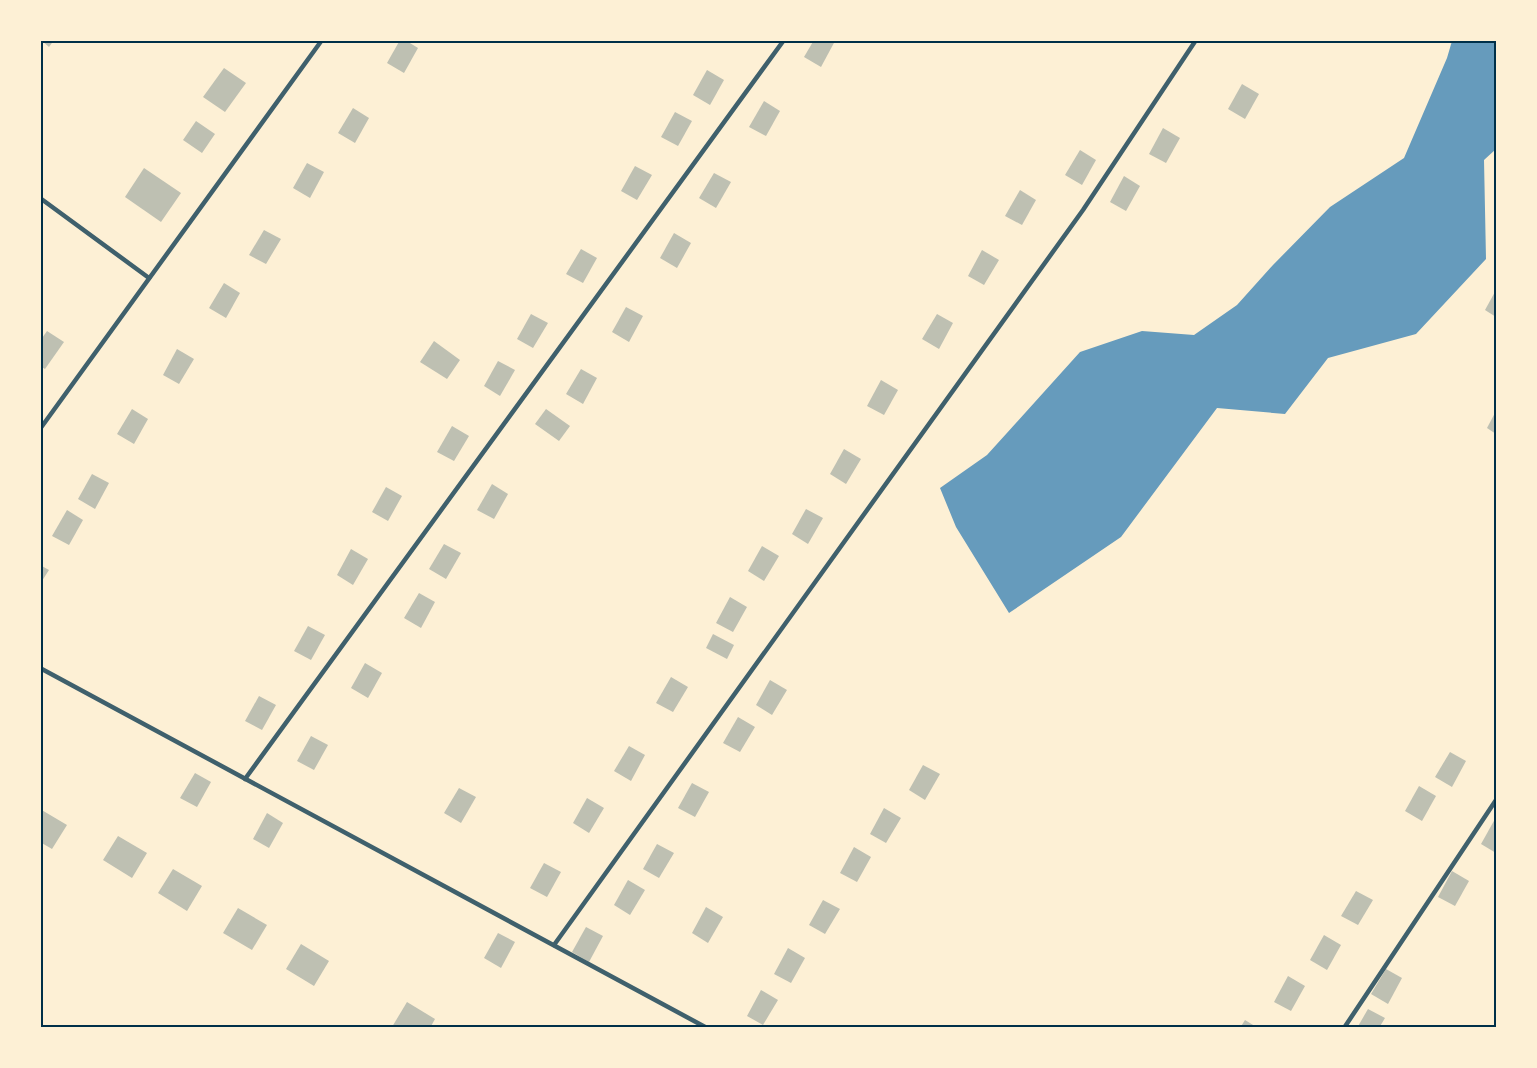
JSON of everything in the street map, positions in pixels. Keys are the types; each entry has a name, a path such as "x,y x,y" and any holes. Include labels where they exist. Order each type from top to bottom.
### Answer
{"lane":[{"path":"40,429 322,40"},
{"path":"245,778 784,40"},
{"path":"554,945 1083,210 1196,40"},
{"path":"40,198 148,278"},
{"path":"40,668 707,1028"},
{"path":"1344,1028 1497,801"}],"water":[{"path":"1452,41 1496,41 1496,149 1484,160 1486,259 1416,334 1328,358 1285,414 1217,408 1121,537 1009,613 956,527 940,488 987,455 1080,352 1142,331 1194,335 1237,305 1330,207 1404,158 1447,58"}],"building":[{"path":"41,40 54,40 49,47"},
{"path":"400,40 405,40 418,48 404,73 387,63"},
{"path":"814,40 835,41 821,67 804,57"},
{"path":"224,68 246,83 225,112 203,97"},
{"path":"707,70 724,80 710,105 693,95"},
{"path":"1242,84 1259,94 1245,119 1228,109"},
{"path":"764,101 780,111 766,136 749,127"},
{"path":"353,108 369,118 355,143 338,133"},
{"path":"675,112 692,121 678,146 661,137"},
{"path":"196,121 215,134 202,153 183,140"},
{"path":"1163,128 1180,138 1166,163 1149,154"},
{"path":"1080,150 1096,160 1082,185 1065,175"},
{"path":"307,163 324,172 310,198 293,188"},
{"path":"635,166 652,175 637,200 621,191"},
{"path":"144,168 181,193 161,222 125,197"},
{"path":"714,173 731,182 716,208 699,198"},
{"path":"1124,176 1140,186 1126,211 1110,202"},
{"path":"1020,190 1036,200 1022,225 1005,216"},
{"path":"264,230 281,239 266,264 249,255"},
{"path":"674,233 691,243 677,268 660,258"},
{"path":"581,249 597,258 583,283 566,274"},
{"path":"982,250 999,260 984,285 968,276"},
{"path":"224,283 240,293 226,318 209,308"},
{"path":"1496,290 1496,317 1485,310"},
{"path":"626,307 643,316 629,342 612,332"},
{"path":"531,314 548,323 533,348 517,339"},
{"path":"937,314 953,323 939,349 922,339"},
{"path":"47,331 64,342 45,369 40,366 40,341"},
{"path":"434,341 460,360 447,379 420,362"},
{"path":"177,349 194,359 179,384 163,375"},
{"path":"498,361 515,370 500,396 484,386"},
{"path":"581,369 597,378 583,404 566,394"},
{"path":"881,380 898,390 884,415 867,406"},
{"path":"132,409 148,419 134,444 117,434"},
{"path":"546,409 570,426 559,441 535,424"},
{"path":"1496,411 1496,434 1487,428"},
{"path":"452,426 469,436 454,461 437,452"},
{"path":"844,449 861,459 846,484 830,474"},
{"path":"92,474 109,483 95,509 78,499"},
{"path":"492,484 508,494 494,519 477,510"},
{"path":"386,487 402,496 388,521 372,512"},
{"path":"806,509 823,518 808,544 792,534"},
{"path":"67,510 83,520 69,545 52,536"},
{"path":"444,544 461,553 446,579 429,569"},
{"path":"762,546 779,556 764,581 748,571"},
{"path":"351,549 368,559 353,585 337,575"},
{"path":"40,565 49,570 40,584"},
{"path":"419,593 435,602 421,628 404,618"},
{"path":"730,597 747,607 733,632 716,623"},
{"path":"308,626 325,635 311,660 294,651"},
{"path":"713,634 734,645 727,659 706,648"},
{"path":"365,663 382,673 368,698 351,688"},
{"path":"671,677 688,687 673,712 656,703"},
{"path":"770,680 787,690 772,715 756,705"},
{"path":"259,696 276,705 262,730 245,721"},
{"path":"738,717 755,727 740,752 723,743"},
{"path":"311,736 328,745 314,770 297,761"},
{"path":"629,746 645,755 631,781 614,771"},
{"path":"1450,752 1466,761 1452,787 1435,777"},
{"path":"923,765 940,774 925,800 909,790"},
{"path":"195,773 211,782 197,807 180,798"},
{"path":"692,783 709,792 695,817 678,808"},
{"path":"1419,786 1436,796 1422,821 1405,811"},
{"path":"459,788 476,797 461,823 444,813"},
{"path":"587,798 604,808 589,833 573,823"},
{"path":"884,808 901,818 886,843 870,834"},
{"path":"40,809 67,825 52,849 40,842"},
{"path":"267,813 283,823 269,848 253,839"},
{"path":"1496,820 1496,853 1481,844"},
{"path":"118,836 147,853 132,878 103,860"},
{"path":"657,844 674,853 659,878 643,869"},
{"path":"854,847 871,857 857,882 840,873"},
{"path":"544,863 561,872 547,897 530,888"},
{"path":"173,869 202,886 187,911 158,893"},
{"path":"1452,871 1469,881 1455,906 1438,897"},
{"path":"628,880 645,890 630,915 614,905"},
{"path":"1356,891 1373,900 1358,925 1341,916"},
{"path":"823,900 840,909 825,934 809,925"},
{"path":"706,907 723,917 708,943 692,933"},
{"path":"238,908 267,925 252,950 223,933"},
{"path":"586,927 603,936 589,962 572,952"},
{"path":"498,933 515,942 501,968 484,958"},
{"path":"1324,935 1341,945 1327,970 1310,960"},
{"path":"301,944 329,961 314,986 286,969"},
{"path":"788,948 805,958 791,983 774,974"},
{"path":"1386,969 1402,978 1388,1004 1371,994"},
{"path":"1288,976 1305,986 1291,1011 1274,1002"},
{"path":"761,990 778,1000 763,1025 747,1016"},
{"path":"407,1002 435,1019 430,1028 392,1027"},
{"path":"1368,1009 1385,1018 1379,1028 1357,1028"},
{"path":"1245,1020 1258,1028 1240,1028"}]}
